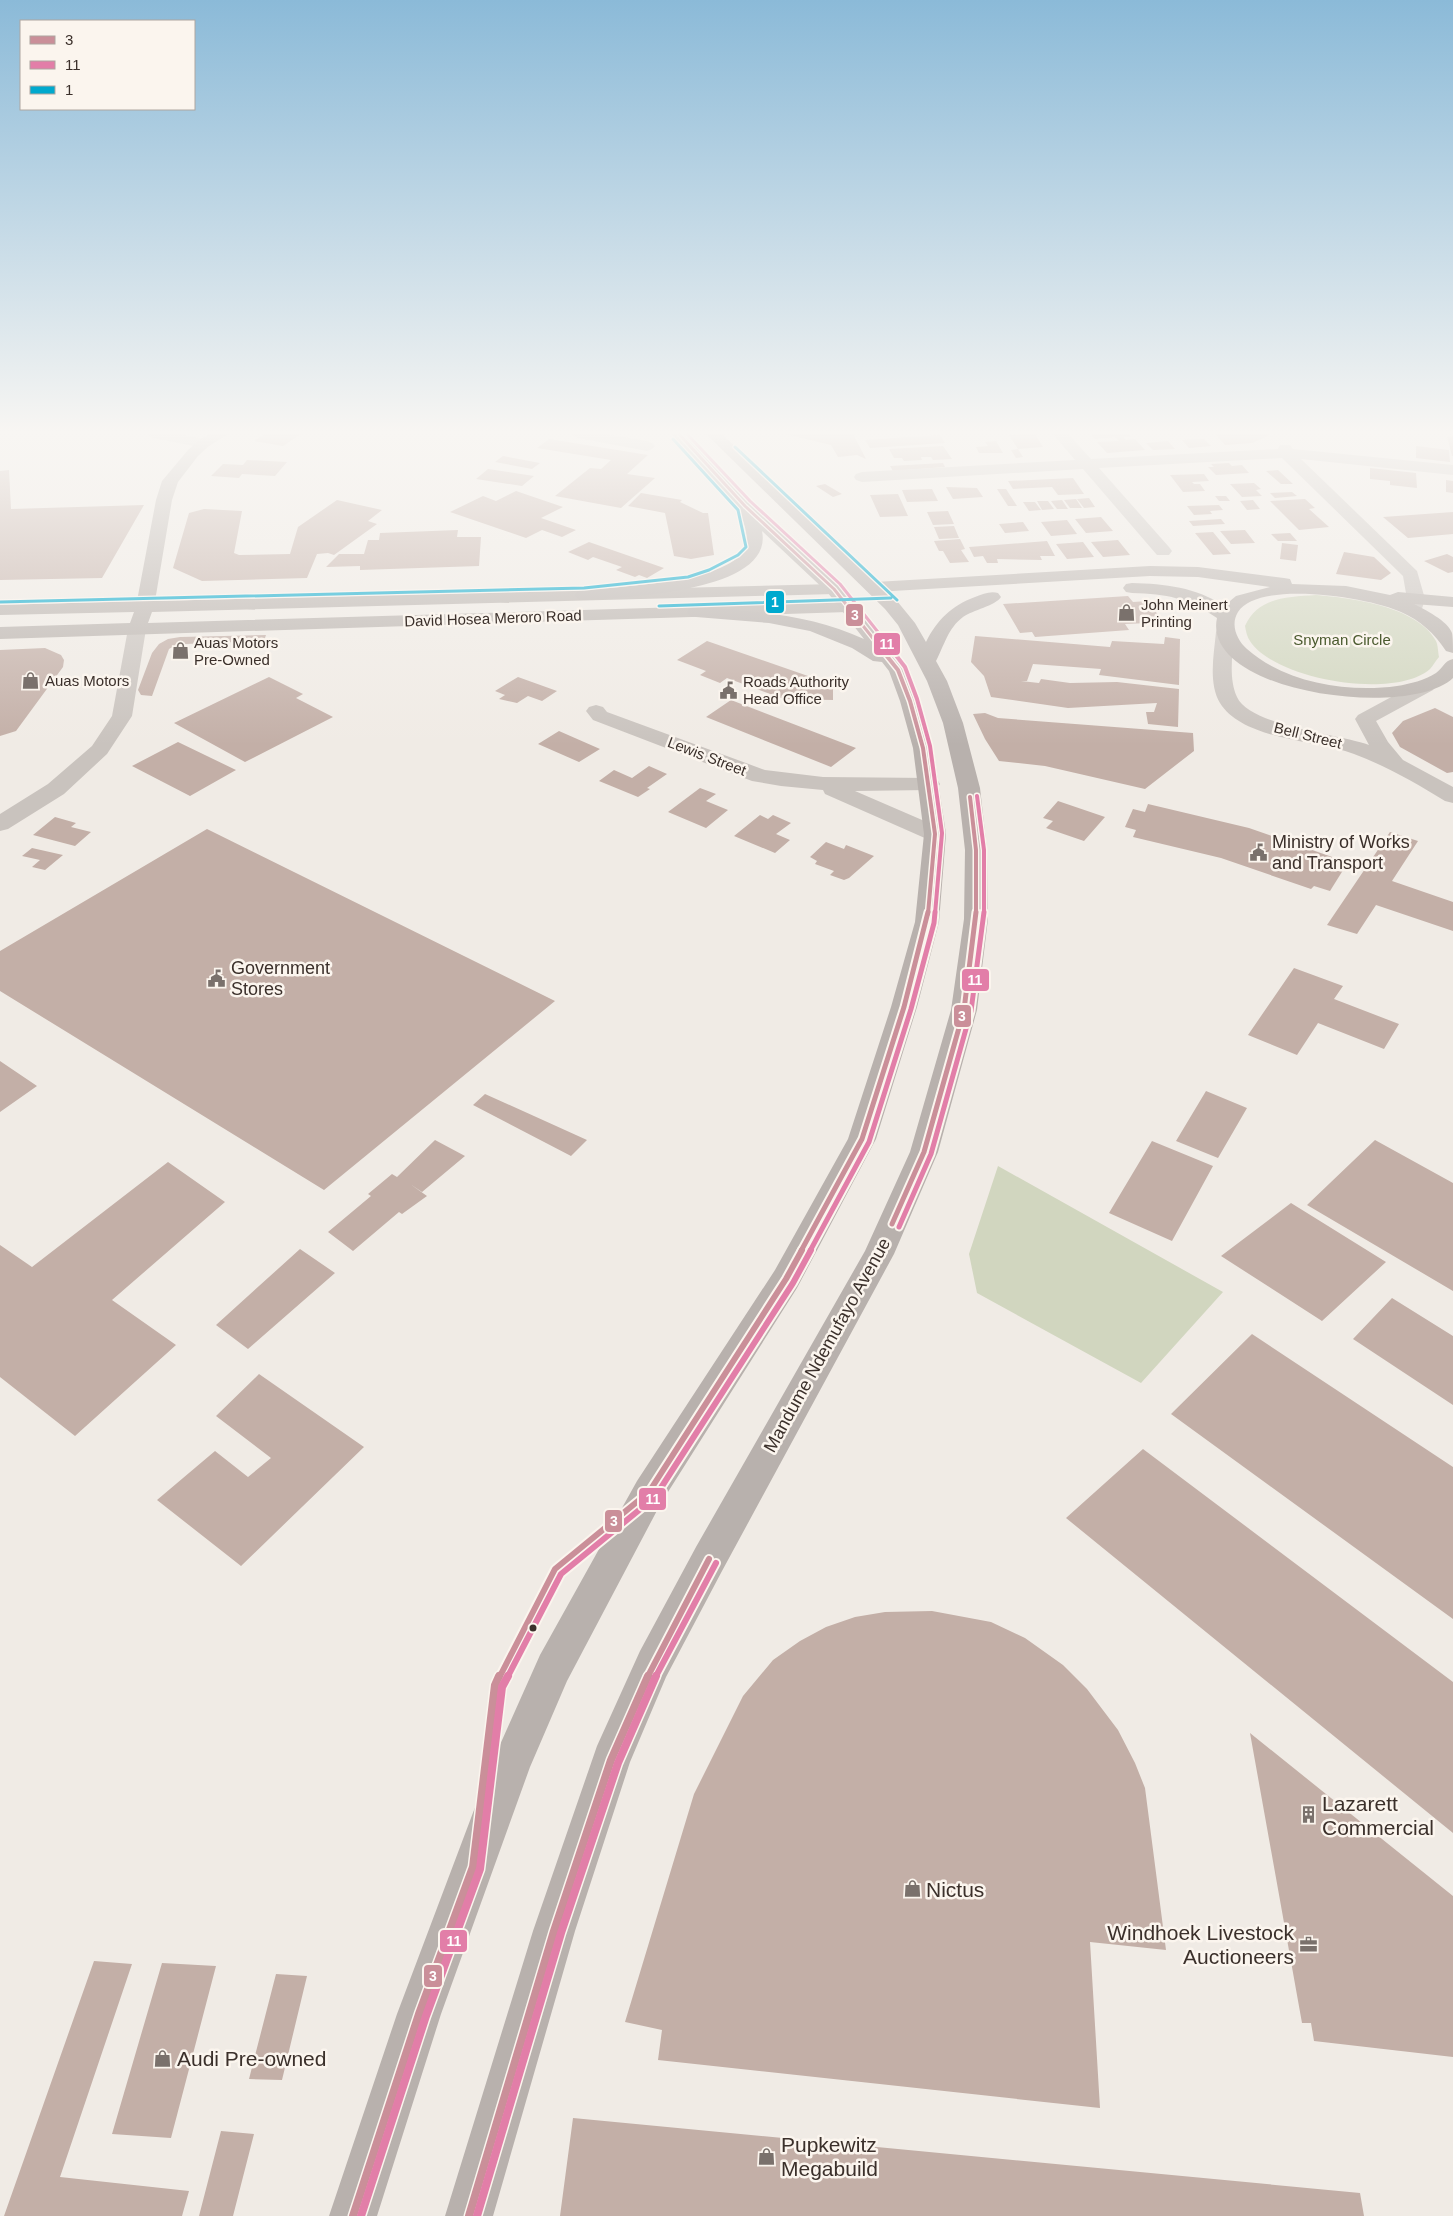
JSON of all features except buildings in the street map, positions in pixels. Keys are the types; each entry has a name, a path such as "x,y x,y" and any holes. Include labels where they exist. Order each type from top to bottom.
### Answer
{"main road":[{"path":"137,629 145,606 157,537"},
{"path":"584,595 690,584 727,570 743,560 753,550 754,537"},
{"path":"353,2216 419,2014 511,1766 552,1668 649,1492 786,1279 862,1138 904,1008 927,922 935,834 929,784 918,729 898,670 841,598 778,537"},
{"name":"Mandume Ndemufayo Avenue","path":"469,2216 554,1932 611,1760 653,1664 879,1254 924,1152 964,1010 976,919 976,850 969,788 953,723 927,660 906,623 901,604 875,587 822,537"},
{"path":"1129,572 1150,564 1163,551 1198,572"},
{"path":"841,598 875,587 1129,572 1198,572 1349,591 1415,605 1453,602"},
{"path":"939,601 1122,588 1155,588 1181,592 1206,600 1226,624 1235,649 1256,665 1286,679 1322,689 1369,694 1397,693 1426,686 1450,671"},
{"path":"1226,624 1236,605 1252,596 1290,589 1326,588"},
{"name":"David Hosea Meroro Road","path":"0,610 584,595 841,598"},
{"path":"927,660 939,632 950,617 962,609 992,597"},
{"path":"841,598 901,604"},
{"name":"David Hosea Meroro Road","path":"0,633 696,612 841,598"},
{"path":"1415,605 1447,635 1453,647"},
{"path":"696,612 800,622 832,630 865,646 898,670"}],"street":[{"path":"1151,537 1163,551"},
{"path":"1374,537 1411,575 1415,605"},
{"name":"Bell Street","path":"1226,624 1223,672 1225,692 1230,704 1252,720 1302,735 1346,744 1395,763 1453,796"},
{"path":"0,824 56,789 100,750 122,716 137,629"},
{"path":"1302,735 1365,719 1426,686"},
{"name":"Lewis Street","path":"596,711 600,716 760,776 787,782 929,784"},
{"path":"1365,719 1379,745 1395,763"},
{"name":"Lewis Street","path":"823,784 935,834"}],"green space":[{"name":"Snyman Circle","path":"1316,595 1382,606 1414,619 1427,629 1436,641 1439,657 1430,669 1413,678 1391,683 1364,684 1336,681 1309,675 1284,666 1263,655 1250,641 1245,626 1258,609 1274,600"},
{"path":"998,1166 1223,1292 1141,1383 977,1293 969,1254"}],"transit line":[{"name":"1","path":"0,602 584,588 688,577 709,570 738,555 746,547 745,537"},
{"name":"3","path":"353,2216 419,2014 473,1867 495,1685 555,1569 649,1492 786,1279 862,1139 904,1007 927,922 935,834 923,748 910,701 898,670 834,589 779,537"},
{"name":"11","path":"361,2216 426,2016 480,1869 502,1687 561,1574 655,1497 793,1283 869,1142 911,1009 934,923 942,833 930,746 917,699 905,667 840,584 789,537"},
{"name":"1","path":"832,537 897,600"},
{"name":"1","path":"659,606 891,598"},
{"name":"11","path":"899,1227 931,1154 971,1011 984,919 984,850 977,796"},
{"name":"3","path":"892,1224 924,1152 964,1010 976,919 976,850 970,797"},
{"name":"3","path":"469,2216 554,1931 611,1760 653,1664 709,1559"},
{"name":"11","path":"477,2216 561,1933 618,1763 660,1667 716,1563"}],"place":[{"name":"John Meinert Printing","path":"1127,613"},
{"name":"Auas Motors Pre-Owned","path":"180,651"},
{"name":"Auas Motors","path":"31,680"},
{"name":"Roads Authority Head Office","path":"729,690"},
{"name":"Ministry of Works and Transport","path":"1258,852"},
{"name":"Government Stores","path":"217,978"},
{"name":"Lazarett Commercial","path":"1308,1815"},
{"name":"Nictus","path":"912,1889"},
{"name":"Windhoek Livestock Auctioneers","path":"1308,1944"},
{"name":"Audi Pre-owned","path":"163,2058"},
{"name":"Pupkewitz Megabuild","path":"767,2156"}]}
